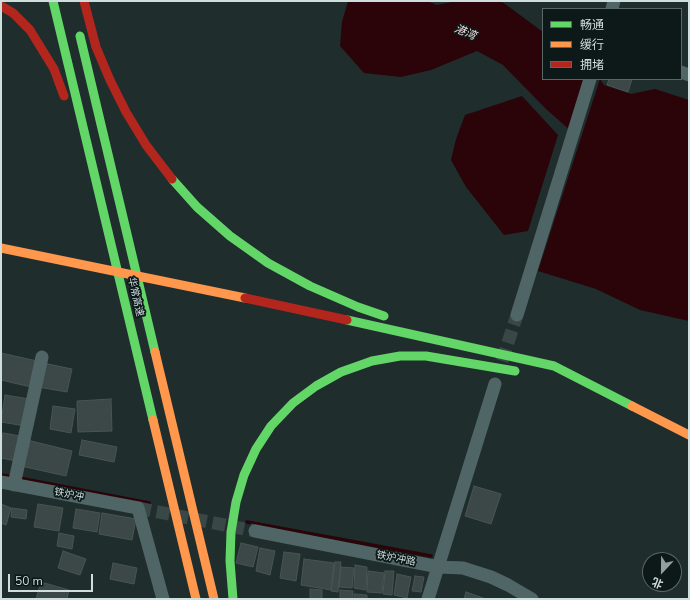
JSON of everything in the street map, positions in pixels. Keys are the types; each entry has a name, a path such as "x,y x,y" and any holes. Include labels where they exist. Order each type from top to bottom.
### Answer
{"highway":[{"name":"华常高速","path":"53,1 105,218 130,341"},
{"path":"84,1 96,47 126,112 146,145 170,177 197,207 230,236 268,263 310,286 358,307 390,318"},
{"path":"1,6 13,13 30,30 54,69 66,102"},
{"name":"华常高速","path":"77,24 214,599"},
{"path":"91,201 130,341 143,409 171,495 196,599"},
{"path":"1,248 331,316 554,366"},
{"path":"1,257 38,265"},
{"path":"108,280 147,288"},
{"path":"412,325 554,366 689,435"},
{"path":"233,599 230,561 231,532 236,502 242,482 256,449 271,426 292,404 316,386 341,372 372,361 400,356 426,356 526,372 451,352 396,340"}],"street":[{"path":"517,315 590,80"},
{"path":"14,485 42,357"},
{"path":"428,599 495,384"},
{"name":"铁炉冲","path":"1,482 138,508 163,599"},
{"name":"铁炉冲路","path":"255,531 439,567 463,568 508,584 532,599"}],"water":[{"name":"港湾","path":"348,1 427,1 437,5 457,1 501,1 542,31 542,80 588,80 572,132 546,109 503,65 477,51 431,70 401,77 364,73 340,46 342,22"},
{"path":"600,80 604,85 631,94 655,89 689,100 689,321 640,310 596,289 538,271"},
{"path":"522,96 558,135 528,231 504,235 466,187 451,160 456,139 465,115"}],"building":[{"path":"609,80 632,80 628,92 607,85"},
{"path":"1,353 37,361 31,387 1,380"},
{"path":"43,363 72,369 67,392 38,387"},
{"path":"5,395 29,399 25,426 1,422"},
{"path":"111,399 112,431 78,432 77,401"},
{"path":"53,406 75,409 71,433 50,429"},
{"path":"3,433 20,436 16,461 1,458"},
{"path":"27,440 72,451 66,476 21,466"},
{"path":"82,440 117,447 114,462 79,455"},
{"path":"474,486 501,494 491,524 465,516"},
{"path":"1,504 11,508 6,525 1,523"},
{"path":"38,504 63,508 59,531 34,527"},
{"path":"12,508 27,510 26,519 11,517"},
{"path":"76,509 100,513 97,532 73,528"},
{"path":"102,513 136,519 132,540 99,534"},
{"path":"59,533 74,536 72,549 57,546"},
{"path":"241,543 258,547 253,567 236,563"},
{"path":"260,548 275,551 270,575 256,571"},
{"path":"63,551 86,559 80,575 58,568"},
{"path":"284,552 300,554 296,581 280,578"},
{"path":"304,559 334,563 331,590 301,585"},
{"path":"335,562 341,562 338,592 331,591"},
{"path":"113,563 137,568 134,584 110,579"},
{"path":"355,565 367,567 366,590 354,588"},
{"path":"341,567 354,568 352,588 339,587"},
{"path":"368,571 384,573 382,593 367,592"},
{"path":"385,571 394,571 392,595 383,594"},
{"path":"397,574 411,577 407,598 394,595"},
{"path":"415,576 424,577 421,592 412,591"},
{"path":"41,582 69,590 67,599 36,599"},
{"path":"310,589 322,590 322,599 310,599"},
{"path":"340,590 353,591 352,599 340,599"},
{"path":"466,592 486,599 464,599"},
{"path":"354,594 367,595 367,599 354,599"}],"waterway":[{"path":"1,475 13,477"},
{"path":"19,478 149,503"},
{"path":"247,522 431,556"}],"tunnel":[{"path":"502,361 517,315"},
{"path":"138,508 255,531"}],"traffic: fast":[{"path":"53,1 153,420"},
{"path":"80,36 155,352"},
{"path":"172,179 197,207 230,236 268,263 310,286 358,307 384,316"},
{"path":"347,320 554,366 632,406"},
{"path":"233,599 230,561 231,532 236,502 244,475 256,449 271,426 293,403 316,386 341,372 372,361 400,356 426,356 515,371"}],"traffic: slow":[{"path":"1,248 245,298"},
{"path":"155,352 214,599"},
{"path":"632,406 689,435"},
{"path":"153,420 196,599"}],"traffic: jam":[{"path":"84,1 96,47 110,80 126,112 146,145 172,179"},
{"path":"1,6 13,13 30,30 54,69 64,96"},
{"path":"245,298 347,320"}]}
